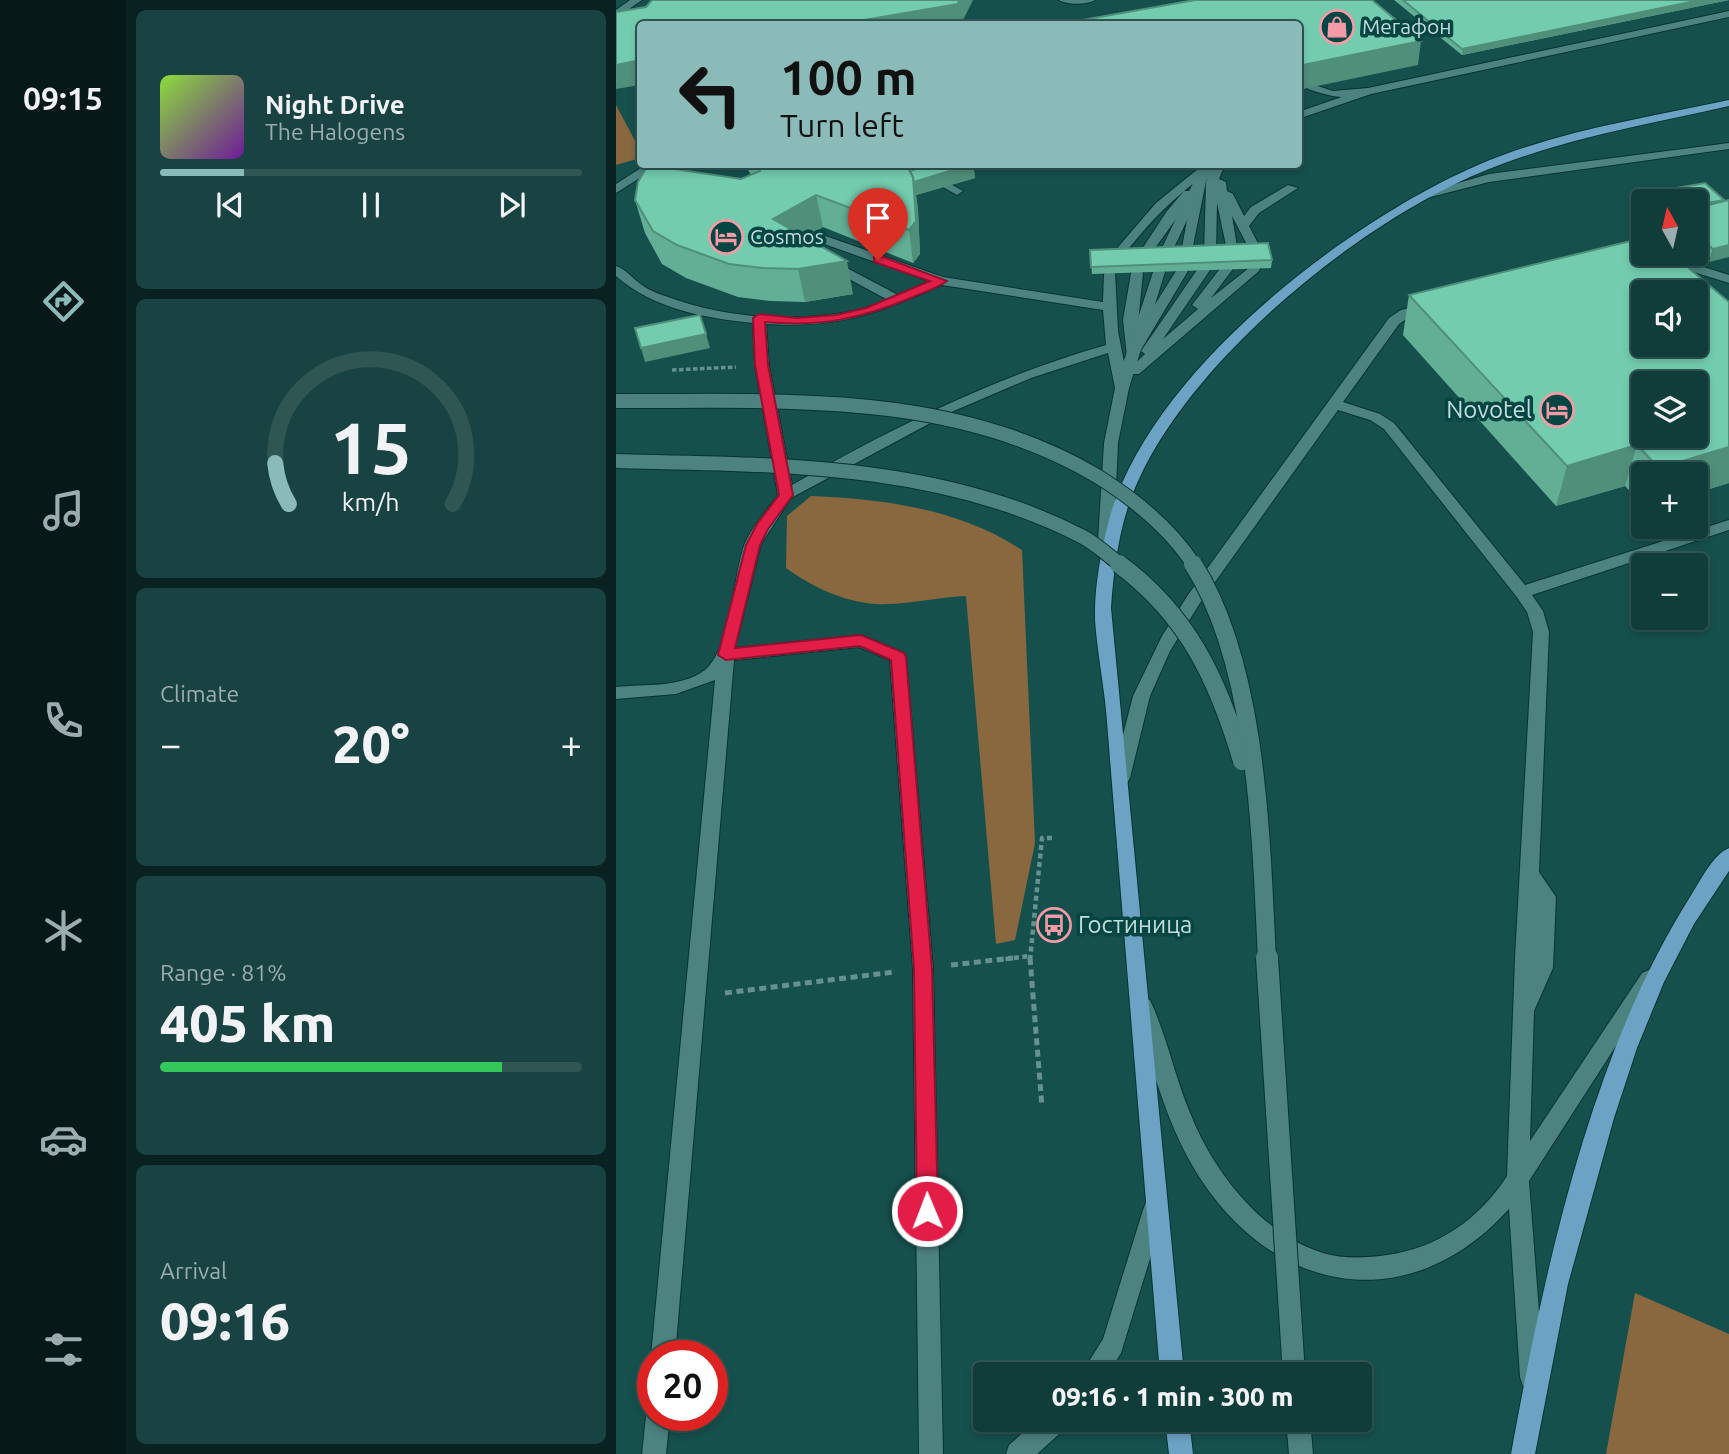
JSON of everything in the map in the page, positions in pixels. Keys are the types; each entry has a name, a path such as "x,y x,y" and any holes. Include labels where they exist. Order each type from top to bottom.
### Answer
{"main road":[{"path":"1171,1362 1154,1210 1121,778 1103,602 1115,530 1131,479 1153,436 1189,387 1227,348 1288,293 1389,216 1482,167 1593,133 1729,103"},
{"path":"1522,1454 1548,1315 1575,1203 1625,1050 1664,956 1729,856"},
{"path":"1178,1432 1181,1454"}],"street":[{"path":"616,15 637,0"},
{"path":"1064,0 1090,0"},
{"path":"1312,86 1332,94 1368,91 1729,14"},
{"path":"1302,115 1368,91"},
{"path":"1427,194 1489,178 1729,146"},
{"path":"616,189 650,168"},
{"path":"919,168 934,177"},
{"path":"1117,256 1147,218 1189,179 1210,168"},
{"path":"1144,255 1171,214 1213,168"},
{"path":"1210,253 1212,182 1216,168"},
{"path":"1218,168 1232,252"},
{"path":"1187,253 1200,181"},
{"path":"1164,254 1200,181"},
{"path":"1220,182 1256,251"},
{"path":"1244,225 1255,211 1292,188"},
{"path":"814,236 941,281 1108,307"},
{"path":"814,255 898,300"},
{"path":"1689,266 1729,279"},
{"path":"1134,372 1254,268"},
{"path":"1173,338 1227,269"},
{"path":"616,270 640,289 689,309 744,318 797,321 836,318 869,311 941,281"},
{"path":"1122,388 1204,270"},
{"path":"1132,353 1182,271"},
{"path":"1103,602 1111,443 1122,388 1158,272"},
{"path":"1132,353 1130,320 1137,273"},
{"path":"1110,274 1108,307 1112,348 1122,388"},
{"path":"1121,778 1131,728 1147,682 1168,640 1200,590 1394,321 1405,313 1445,303"},
{"path":"759,318 762,365 786,495"},
{"path":"664,1340 726,655 753,545 786,495 886,437 953,405 1071,358 1112,348"},
{"path":"616,401 868,407 931,415 982,426 1035,444 1077,463 1114,486 1150,516 1180,547 1205,581 1223,623 1240,687 1257,812 1293,1362"},
{"path":"1335,404 1375,417 1389,426 1522,592 1535,611 1541,632 1529,874 1546,897 1544,945 1543,968 1523,1014 1518,1179 1533,1395"},
{"path":"616,461 835,471 894,477 948,486 995,499 1039,515 1079,536 1122,564 1164,602 1198,648 1228,713 1257,812"},
{"path":"1522,592 1729,525"},
{"path":"616,693 677,687 712,674 726,655 861,641 898,657 923,969 931,1454"},
{"path":"1139,993 1186,1126 1209,1174 1244,1216 1285,1247 1326,1266 1367,1268 1410,1262 1449,1247 1484,1220 1518,1179 1664,956"},
{"path":"1101,1362 1113,1345 1154,1210"},
{"path":"654,1454 656,1431"},
{"path":"1018,1454 1043,1432"},
{"path":"1299,1432 1301,1454"}],"path":[{"path":"669,371 762,365"},
{"path":"1042,1107 1030,956 1042,838 1052,838"},
{"path":"695,996 1030,956"}],"shaded area":[{"path":"616,105 637,144 637,159 616,165"},
{"path":"811,496 866,500 921,509 973,525 1022,550 1035,843 1015,940 996,944 966,596 875,604 834,595 797,576 786,568 787,516"},
{"path":"1635,1293 1729,1334 1729,1454 1606,1454"}],"building":[{"path":"652,0 959,0 958,4 859,21 637,21 637,61 616,65 616,12 646,7"},
{"path":"1195,0 1372,0 1421,41 1302,65 1302,21 1077,21"},
{"path":"1403,0 1700,0 1462,49"},
{"path":"646,168 668,168 741,179 760,171 758,168 908,168 913,177 916,221 909,230 816,195 773,219 847,261 798,269 762,268 729,264 677,245 653,231 635,200 638,182"},
{"path":"919,168 959,168 914,182 910,171"},
{"path":"1705,183 1724,200 1708,203 1708,189 1671,189"},
{"path":"1729,200 1729,245 1713,249 1708,245 1708,205"},
{"name":"Novotel","path":"1631,241 1631,266 1686,266 1703,280 1631,280 1631,357 1708,357 1708,284 1729,302 1729,447 1679,462 1653,462 1640,448 1708,448 1708,371 1631,371 1631,447 1567,466 1409,295"},
{"path":"1268,243 1272,260 1091,267 1090,250"},
{"path":"700,315 706,334 641,348 635,328"}],"place":[{"name":"Мегафон","path":"1337,27"},
{"name":"Cosmos","path":"726,237"},
{"name":"Novotel","path":"1557,410"},
{"name":"Гостиница","path":"1054,925"}],"route":[{"path":"878,260 941,281 869,311 836,318 797,321 759,318 762,365 786,495 753,545 726,655 861,641 898,657 923,969 927,1211"}]}
